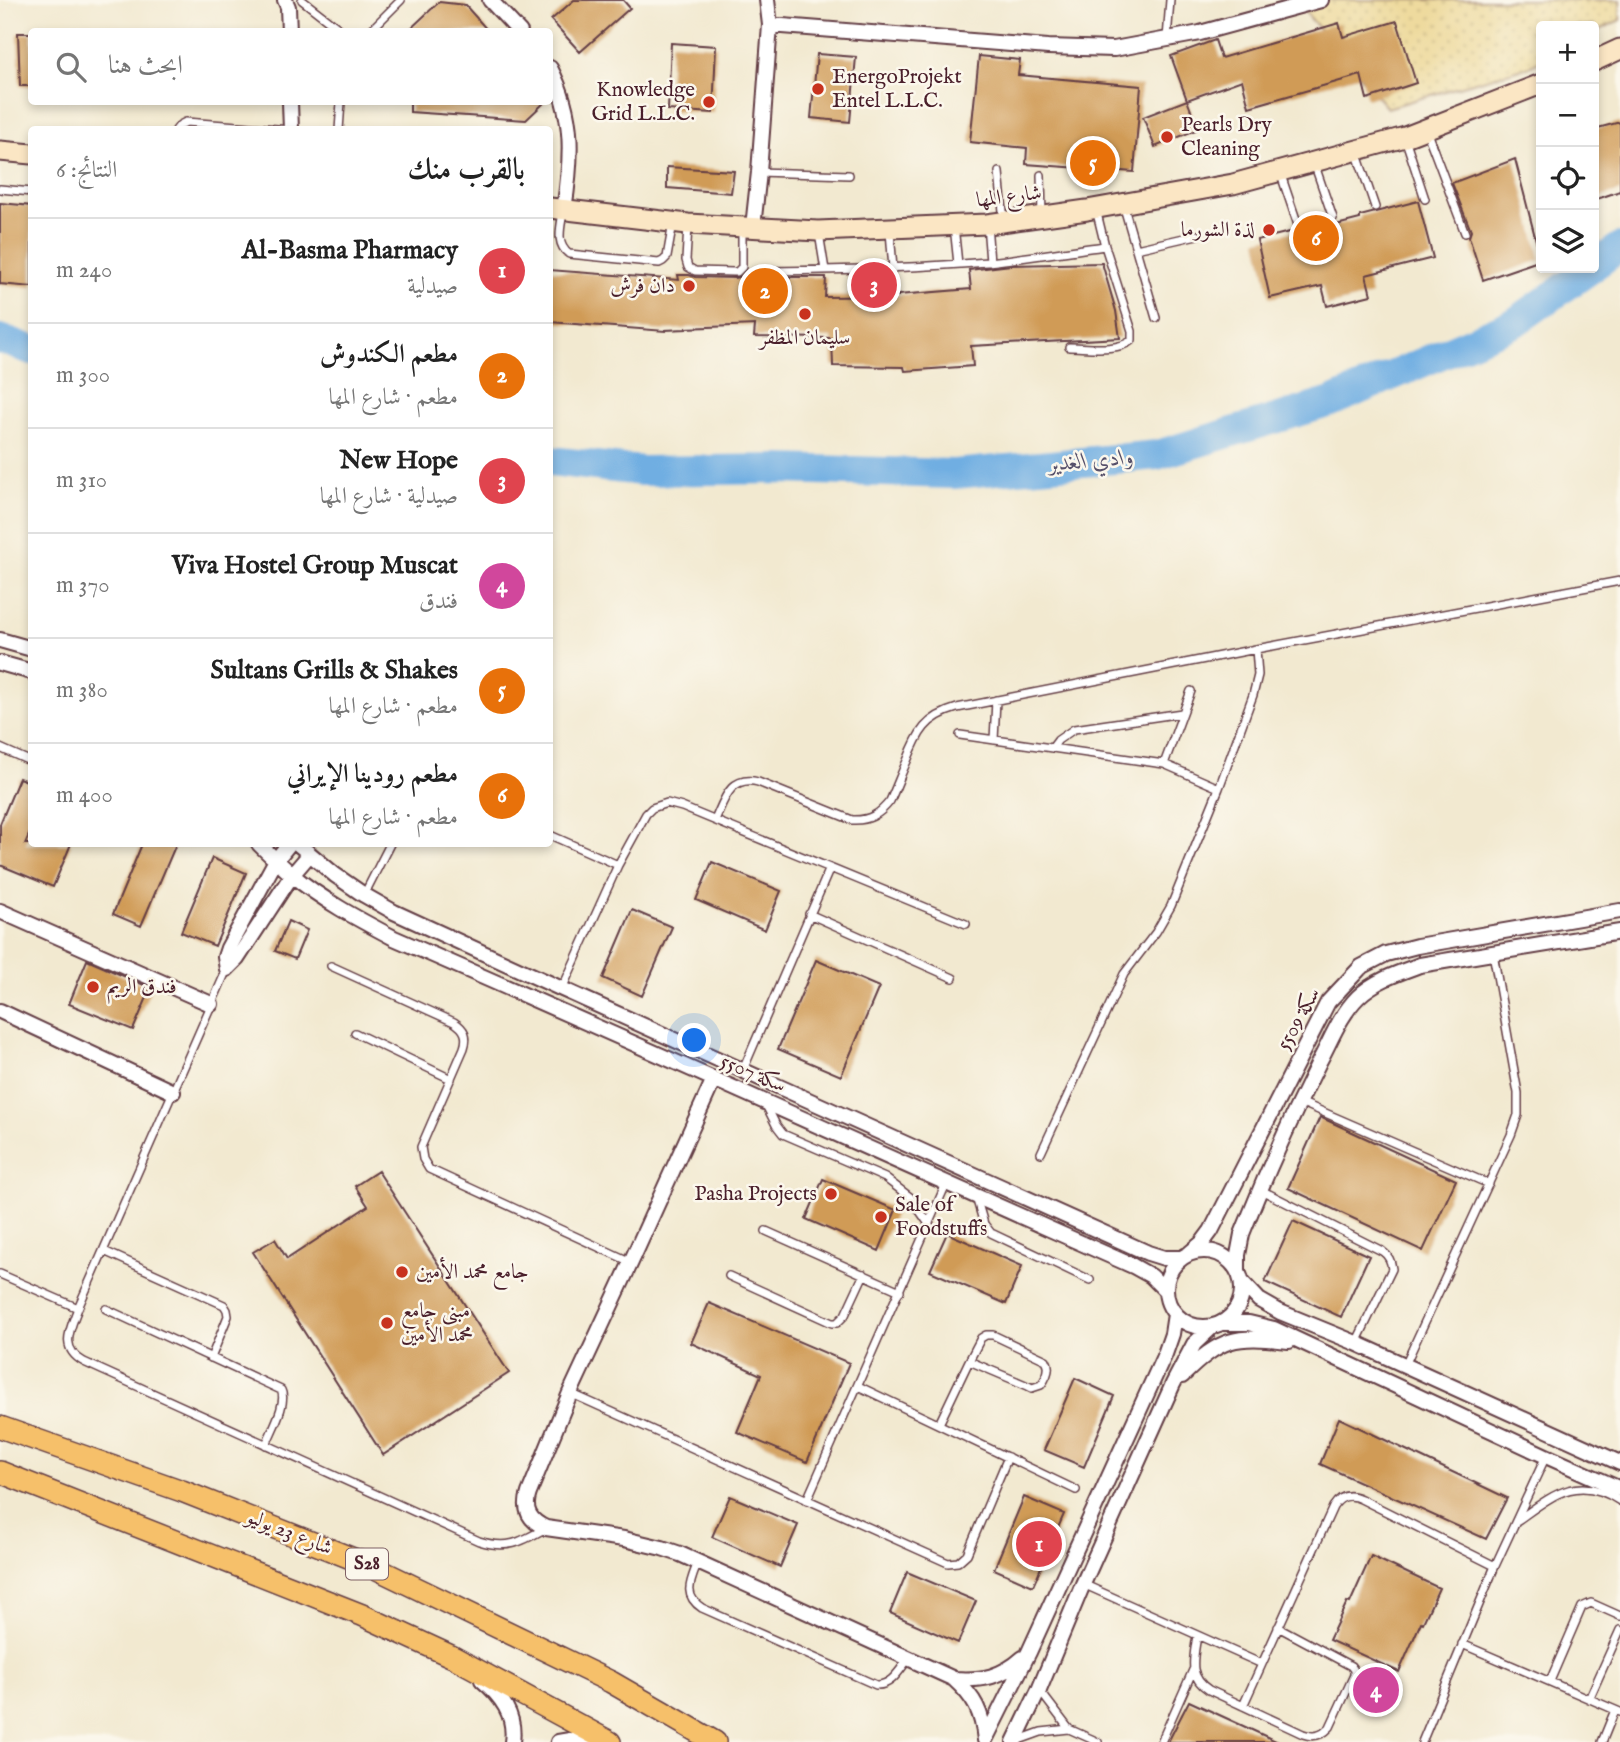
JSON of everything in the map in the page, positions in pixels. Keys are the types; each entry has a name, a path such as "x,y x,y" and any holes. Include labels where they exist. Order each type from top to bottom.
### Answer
{"main road":[{"name":"شارع 23 يوليو","path":"0,1427 182,1491 371,1566 611,1682 715,1742"},
{"name":"S28","path":"0,1472 362,1615 453,1657 610,1742"}],"street":[{"path":"285,0 289,28"},
{"path":"490,0 516,28"},
{"path":"747,227 758,172 770,25 767,0"},
{"path":"770,25 1083,49 1114,49 1167,40 1321,0"},
{"path":"1599,59 1620,49"},
{"path":"553,74 567,111 569,136 570,173 557,209"},
{"name":"شارع المها","path":"557,209 681,223 818,231 996,223 1233,184 1405,137 1536,86"},
{"path":"290,105 290,126"},
{"path":"0,151 28,154"},
{"path":"0,640 28,648"},
{"path":"0,663 28,671"},
{"name":"سكة 5507","path":"262,847 292,875 336,906 394,938 1133,1266 1151,1276 1166,1290"},
{"path":"227,969 225,957 228,948 276,860 287,847"},
{"name":"سكة 5507","path":"302,847 335,875 394,912 1148,1253 1164,1258 1186,1256"},
{"path":"227,969 237,959 292,875 310,854"},
{"path":"0,911 211,1004"},
{"name":"سكة 5509","path":"1186,1256 1202,1243 1211,1231 1328,1002 1361,967 1386,954 1417,946 1620,911"},
{"name":"سكة 5509","path":"1240,1277 1238,1255 1242,1234 1299,1101 1343,1016 1359,996 1393,974 1420,965 1620,932"},
{"path":"0,1012 173,1092"},
{"path":"713,1079 570,1393 526,1501 530,1518 546,1528 643,1543 671,1551 954,1679 968,1691 977,1706 983,1722 984,1741"},
{"path":"1620,1463 1356,1343 1269,1307 1250,1292 1232,1262 1223,1256 1201,1251 1186,1256 1172,1267 1167,1278 1168,1303 1185,1323 1197,1327 1236,1322 1262,1325 1546,1456 1620,1497"},
{"path":"1014,1742 1173,1384 1194,1344 1232,1316 1239,1306 1242,1294 1240,1277"},
{"path":"984,1741 1029,1652 1165,1354 1175,1314"},
{"path":"1173,1384 1208,1351 1224,1343 1241,1338 1259,1338 1305,1343"},
{"path":"954,1679 975,1680 996,1676 1014,1666 1029,1652"},
{"path":"453,1657 495,1690 505,1703 511,1718 512,1742"},
{"path":"558,1742 594,1742"}],"lane":[{"path":"302,0 338,28"},
{"path":"373,28 401,0"},
{"path":"1167,40 1170,0"},
{"path":"339,126 341,105"},
{"path":"179,126 186,122 238,126"},
{"path":"1426,129 1465,233"},
{"path":"1405,137 1425,199"},
{"path":"1356,151 1375,207"},
{"path":"1314,162 1333,218"},
{"path":"1280,171 1298,228"},
{"path":"758,172 849,175"},
{"path":"990,262 999,172"},
{"path":"1041,175 1042,216"},
{"path":"0,189 28,191"},
{"path":"1122,204 1156,318"},
{"path":"1069,346 1118,347 1132,340 1132,331 1096,208"},
{"path":"557,209 561,245 569,254 659,263 667,257 681,223"},
{"path":"681,223 686,264 695,271 740,270 747,227"},
{"path":"954,226 958,264"},
{"path":"890,229 893,269"},
{"path":"818,231 825,270"},
{"path":"1136,249 1197,235"},
{"path":"771,271 893,269 990,262 1105,246"},
{"path":"715,820 731,788 747,780 852,820 869,819 884,809 890,801 916,737 931,720 948,711 1256,649 1620,581"},
{"path":"1041,1153 1124,974 1156,932 1171,906 1219,788 1256,685 1256,649"},
{"path":"1164,764 1191,691"},
{"path":"993,740 996,700"},
{"path":"1052,748 1065,733 1074,729 1182,713"},
{"path":"960,734 1164,764 1219,788"},
{"path":"0,748 28,760"},
{"path":"562,989 618,865 646,814 659,805 675,804 965,924"},
{"path":"553,836 618,865"},
{"path":"364,895 388,847"},
{"path":"742,1071 830,868"},
{"path":"809,914 953,978"},
{"path":"1405,1365 1515,1125 1518,1104 1493,953"},
{"path":"331,967 461,1026 465,1032 466,1040 421,1147 429,1170 631,1262"},
{"path":"227,969 78,1308 68,1340 70,1350 76,1357 480,1541 506,1546 518,1543 546,1528"},
{"path":"355,1033 450,1079"},
{"path":"765,1101 783,1134 885,1178 910,1197 929,1224"},
{"path":"1299,1101 1489,1184"},
{"path":"807,1500 947,1184"},
{"path":"1261,1190 1388,1256 1392,1269 1356,1343"},
{"path":"976,1197 984,1224 991,1233 1090,1280"},
{"path":"766,1231 900,1291"},
{"path":"104,1251 224,1305 228,1310 228,1317 211,1358"},
{"path":"0,1274 78,1308"},
{"path":"729,1276 837,1323 842,1320 863,1274"},
{"path":"106,1309 277,1387 284,1394 283,1404 265,1445"},
{"path":"939,1424 969,1361 981,1338 986,1335 993,1335 1046,1360 1049,1367 1041,1385 1032,1388 969,1361"},
{"path":"858,1386 1076,1490"},
{"path":"570,1393 948,1563 962,1560 967,1554 1008,1458"},
{"path":"1422,1742 1495,1566 1546,1456"},
{"path":"1517,1520 1557,1493 1572,1488 1589,1487 1620,1497"},
{"path":"1243,1706 1333,1507 1345,1496 1353,1495 1495,1566"},
{"path":"698,1562 689,1590 695,1604 702,1608 876,1685 883,1686 888,1683 909,1658"},
{"path":"1083,1584 1262,1664"},
{"path":"1550,1681 1582,1607 1591,1603 1620,1616"},
{"path":"1197,1635 1194,1670 1200,1685 1303,1734 1318,1736 1330,1727 1354,1670 1351,1665 1278,1627"},
{"path":"1589,1699 1620,1630"},
{"path":"1462,1644 1618,1711 1602,1742"},
{"path":"1161,1742 1194,1670"},
{"path":"1039,1690 1069,1728 1098,1742"},
{"path":"1014,1742 1041,1732 1069,1728"}],"sand":[{"path":"1295,0 1620,0 1620,20 1599,30 1599,21 1536,21 1536,62 1527,67 1387,108"}],"building":[{"path":"574,0 623,0 630,8 580,52 551,20"},
{"path":"439,2 465,5 485,28 411,28"},
{"path":"1397,21 1416,83 1367,99 1361,75 1249,107 1242,80 1187,100 1171,56 1215,40 1221,58 1339,23 1343,37"},
{"path":"18,33 28,33 28,86 20,86"},
{"path":"671,43 716,46 713,113 668,110"},
{"path":"817,54 856,57 850,122 811,118"},
{"path":"979,56 1020,60 1018,75 1141,86 1134,172 1026,164 1027,148 970,142"},
{"path":"1187,100 1198,129 1155,147 1143,117"},
{"path":"410,105 542,105 526,120 410,112"},
{"path":"1620,122 1620,191 1599,198 1599,147 1599,128"},
{"path":"1515,159 1536,241 1536,262 1483,280 1469,237 1471,231 1452,183"},
{"path":"667,167 734,171 731,193 667,188"},
{"path":"1418,201 1433,258 1366,275 1371,295 1327,306 1322,286 1270,298 1257,240 1294,231 1297,235"},
{"path":"0,203 28,206 28,287 0,284"},
{"path":"1102,263 1116,311 1120,338 971,346 973,366 905,371 904,367 833,366 832,338 754,337 755,325 665,331 553,322 553,270 679,280 678,275 734,278 750,275 826,277 825,297 898,296 971,289 969,270 1011,265"},
{"path":"19,778 28,781 28,837 25,844 28,844 28,847 70,847 53,887 0,865 0,824"},
{"path":"141,847 175,847 141,926 113,914"},
{"path":"212,858 246,873 215,946 181,932"},
{"path":"712,862 781,891 765,930 696,900"},
{"path":"632,910 672,927 642,996 603,978"},
{"path":"288,921 307,930 295,959 275,951"},
{"path":"87,960 151,988 133,1030 69,1004"},
{"path":"816,960 879,987 841,1076 778,1049"},
{"path":"1320,1117 1456,1180 1423,1251 1288,1188"},
{"name":"مبنى جامع محمد الأمين","path":"378,1171 509,1373 383,1455 253,1252 275,1239 287,1259 368,1206 355,1186"},
{"path":"823,1179 896,1210 879,1251 806,1219"},
{"path":"1293,1221 1369,1256 1341,1317 1265,1282"},
{"path":"947,1233 1022,1266 1006,1304 930,1271"},
{"path":"709,1303 849,1363 807,1462 737,1432 761,1375 691,1343"},
{"path":"1075,1378 1114,1396 1084,1467 1044,1450"},
{"path":"1339,1418 1507,1498 1486,1539 1320,1464"},
{"path":"730,1496 798,1525 780,1567 712,1537"},
{"path":"1024,1497 1064,1514 1033,1586 994,1569"},
{"path":"1371,1556 1439,1588 1399,1672 1329,1640 1347,1602 1350,1603"},
{"path":"907,1572 976,1601 958,1643 890,1613"},
{"path":"1189,1701 1278,1742 1168,1742"}],"waterway":[{"name":"وادي الغدير","path":"1599,262 1620,247"},
{"name":"وادي الغدير","path":"553,461 642,471 780,469 954,474 1157,455 1331,402 1514,323 1585,273"},
{"name":"وادي الغدير","path":"0,339 28,349"}],"place":[{"name":"EnergoProjekt Entel L.L.C.","path":"818,89"},
{"name":"Knowledge Grid L.L.C.","path":"709,102"},
{"name":"Pearls Dry Cleaning","path":"1167,137"},
{"name":"Sultans Grills & Shakes","path":"1093,163"},
{"name":"لذة الشورما","path":"1269,230"},
{"name":"مطعم رودينا الإيراني","path":"1316,238"},
{"name":"New Hope","path":"874,285"},
{"name":"دان فرش","path":"689,286"},
{"name":"مطعم الكندوش","path":"765,291"},
{"name":"سليمان المظفر","path":"805,314"},
{"name":"فندق الريم","path":"93,987"},
{"name":"Pasha Projects","path":"831,1194"},
{"name":"Sale of Foodstuffs","path":"881,1217"},
{"name":"جامع محمد الأمين","path":"402,1272"},
{"name":"مبنى جامع محمد الأمين","path":"387,1323"},
{"name":"Al-Basma Pharmacy","path":"1039,1544"},
{"name":"Viva Hostel Group Muscat","path":"1376,1690"}]}
